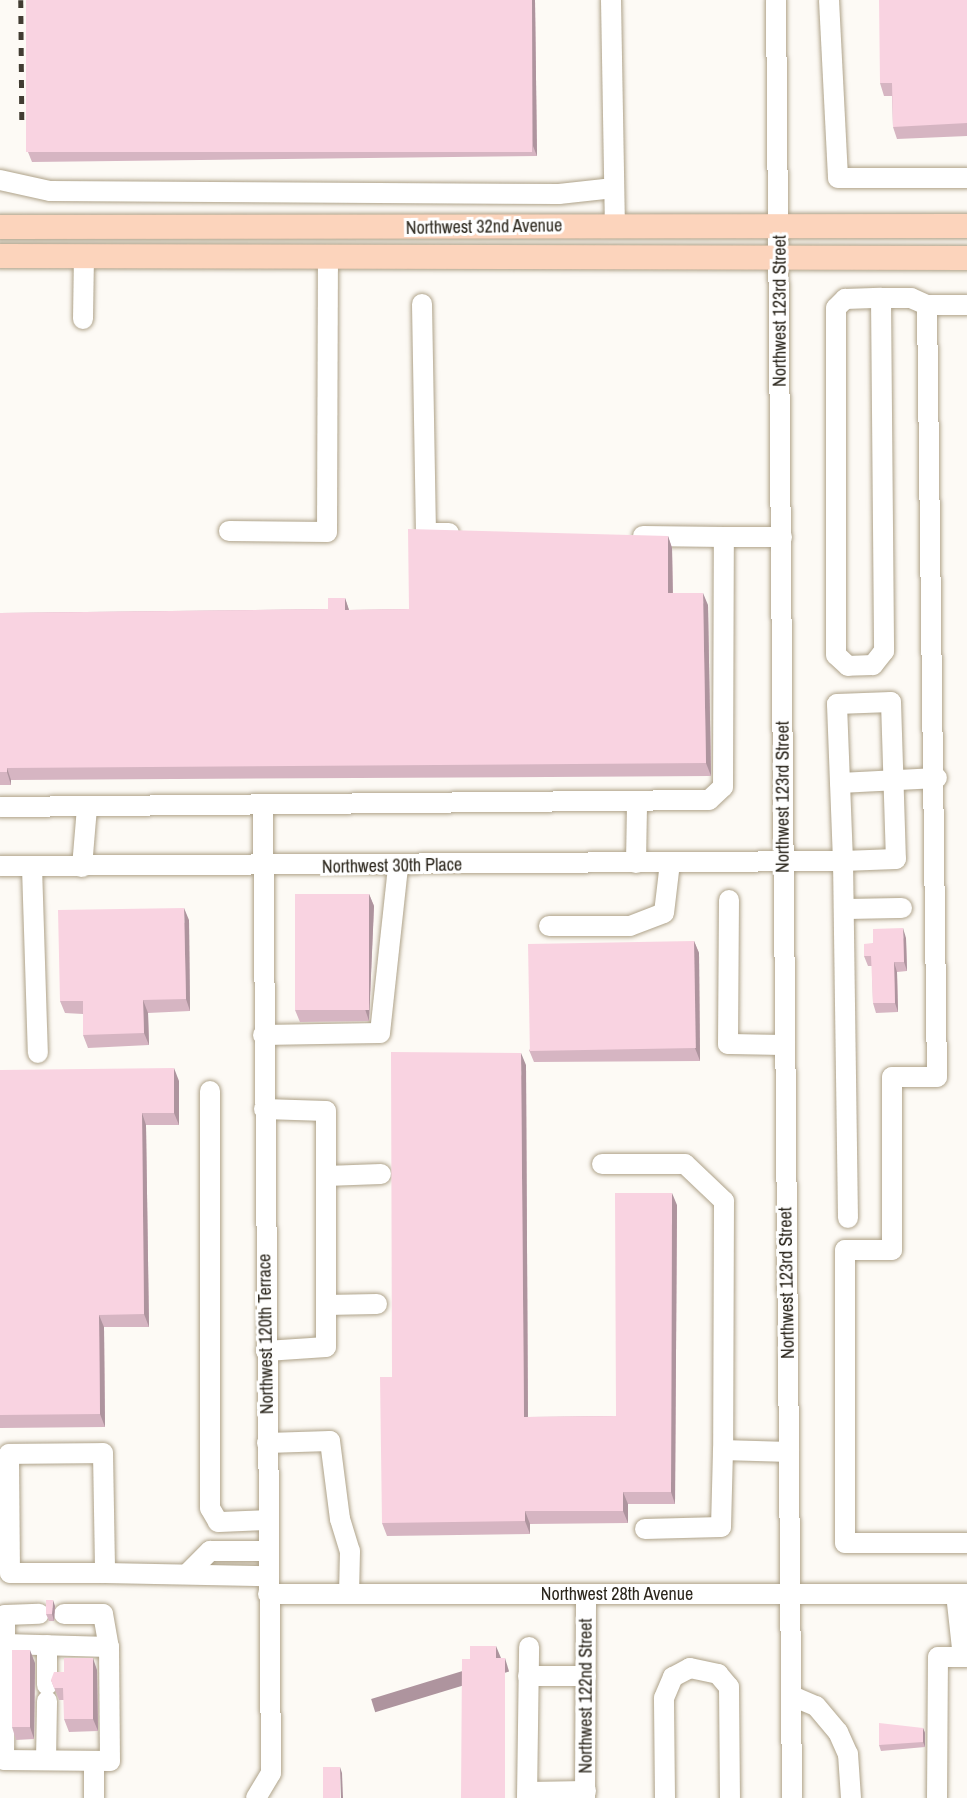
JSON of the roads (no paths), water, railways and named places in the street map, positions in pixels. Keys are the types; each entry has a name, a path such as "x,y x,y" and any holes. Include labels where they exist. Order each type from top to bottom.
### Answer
{"main road":[{"name":"Northwest 32nd Avenue","path":"0,227 967,226"},
{"name":"Northwest 32nd Avenue","path":"0,256 967,258"}],"street":[{"path":"611,0 615,226"},
{"name":"Northwest 123rd Street","path":"776,0 792,1798"},
{"path":"829,0 838,178 967,178"},
{"path":"0,180 50,192 559,194 614,188"},
{"path":"83,319 84,256"},
{"path":"229,531 327,532 328,256"},
{"path":"880,298 884,651 873,665 848,666 836,655 834,319 838,302 880,298 911,298 927,305 967,305"},
{"path":"422,304 426,533 471,534"},
{"path":"927,305 937,778 937,1077 892,1077 892,1250 845,1250 845,1543 967,1544"},
{"path":"621,536 782,537"},
{"path":"0,807 637,803 709,800 723,787 724,537"},
{"path":"848,1218 843,861 837,704 891,702 894,779"},
{"path":"840,783 937,778"},
{"name":"Northwest 30th Place","path":"0,866 398,866 896,859 894,779"},
{"path":"636,863 637,803"},
{"name":"Northwest 120th Terrace","path":"257,1798 271,1773 267,1520 263,806"},
{"path":"82,867 87,807"},
{"path":"549,926 630,926 664,913 670,863"},
{"path":"263,1035 380,1033 398,866"},
{"path":"33,867 38,1053"},
{"path":"729,900 728,1044 785,1045"},
{"path":"844,909 902,908"},
{"path":"210,1091 210,1508 218,1522 267,1520"},
{"path":"264,1109 326,1112 326,1347 266,1351"},
{"path":"602,1164 685,1164 724,1202 721,1527 645,1529"},
{"path":"326,1176 381,1174"},
{"path":"326,1305 377,1304"},
{"path":"267,1443 330,1441 350,1551 349,1594"},
{"path":"723,1450 789,1452"},
{"name":"Northwest 28th Avenue","path":"105,1573 103,1453 9,1454 10,1573 187,1574 268,1571 349,1594 962,1594"},
{"name":"Northwest 122nd Street","path":"585,1794 586,1593"},
{"path":"937,1798 938,1657 965,1657 962,1594"},
{"path":"39,1614 5,1615 7,1712 4,1760 110,1761 109,1647 102,1614 64,1614"},
{"path":"4,1644 109,1647"},
{"path":"46,1760 43,1699 47,1645"},
{"path":"529,1647 527,1795 585,1794"},
{"path":"665,1798 664,1698 673,1677 690,1668 718,1674 729,1687 730,1798"},
{"path":"528,1676 586,1676"},
{"path":"792,1696 816,1706 838,1732 848,1754 851,1798"},
{"path":"94,1761 94,1798"}],"railway":[{"path":"21,0 22,126"}]}
